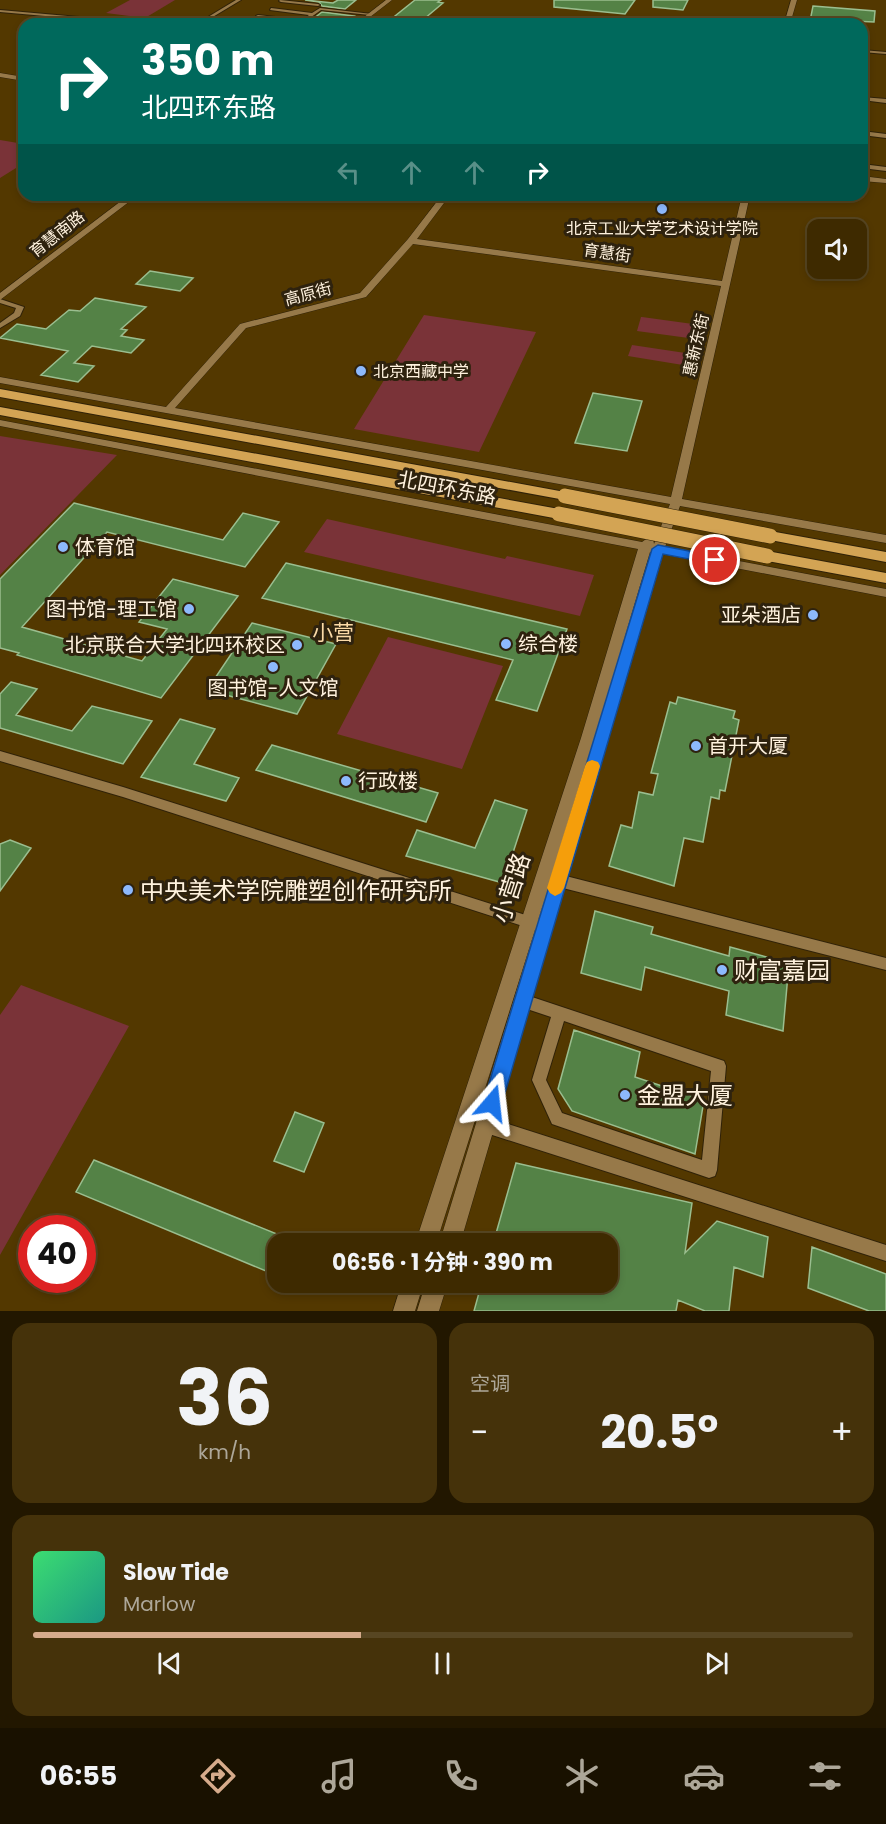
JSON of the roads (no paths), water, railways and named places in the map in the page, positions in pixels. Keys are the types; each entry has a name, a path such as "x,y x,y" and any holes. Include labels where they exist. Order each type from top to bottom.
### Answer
{"highway":[{"path":"0,382 18,396"},
{"name":"北四环东路","path":"0,393 886,557"},
{"name":"北四环东路","path":"0,411 559,514 886,578"}],"main road":[{"path":"0,74 18,76"},
{"path":"868,180 886,182"}],"street":[{"path":"210,17 239,0"},
{"path":"365,18 389,0"},
{"path":"789,18 794,0"},
{"path":"281,1 370,14"},
{"path":"307,18 322,3 353,6"},
{"path":"271,9 313,14"},
{"path":"0,11 79,18"},
{"path":"258,16 276,18"},
{"path":"868,52 886,53"},
{"path":"868,99 886,101"},
{"path":"868,134 886,136"},
{"path":"868,167 886,169"},
{"name":"育慧南路","path":"0,299 126,201"},
{"name":"高原街","path":"169,409 243,326 363,295 411,241 441,201"},
{"name":"惠新东街","path":"651,548 676,502 745,201"},
{"name":"育慧街","path":"411,241 727,284"},
{"path":"0,299 20,307 16,314 0,326"},
{"name":"北四环东路","path":"0,382 169,409 886,539"},
{"name":"北四环东路","path":"0,423 886,593"},
{"path":"581,534 598,488"},
{"path":"734,564 744,514"},
{"name":"小营路","path":"430,1233 536,924 558,880 651,548"},
{"name":"小营路","path":"452,1233 523,1001 539,891 651,548"},
{"path":"0,756 123,792 536,924"},
{"path":"539,891 558,880 886,964"},
{"path":"523,1001 719,1066 709,1170 557,1119 539,1080 559,1013"},
{"path":"486,1125 886,1253"},
{"path":"404,1311 410,1293"},
{"path":"428,1311 434,1293"}],"place":[{"name":"北京工业大学艺术设计学院","path":"662,209"},
{"name":"北京西藏中学","path":"361,371"},
{"name":"体育馆","path":"63,547"},
{"name":"图书馆-理工馆","path":"189,609"},
{"name":"亚朵酒店","path":"813,615"},
{"name":"综合楼","path":"506,644"},
{"name":"北京联合大学北四环校区","path":"297,645"},
{"name":"图书馆-人文馆","path":"273,667"},
{"name":"首开大厦","path":"696,746"},
{"name":"行政楼","path":"346,781"},
{"name":"中央美术学院雕塑创作研究所","path":"128,890"},
{"name":"财富嘉园","path":"722,970"},
{"name":"金盟大厦","path":"625,1095"}],"district":[{"name":"小营","path":"333,632"}]}
